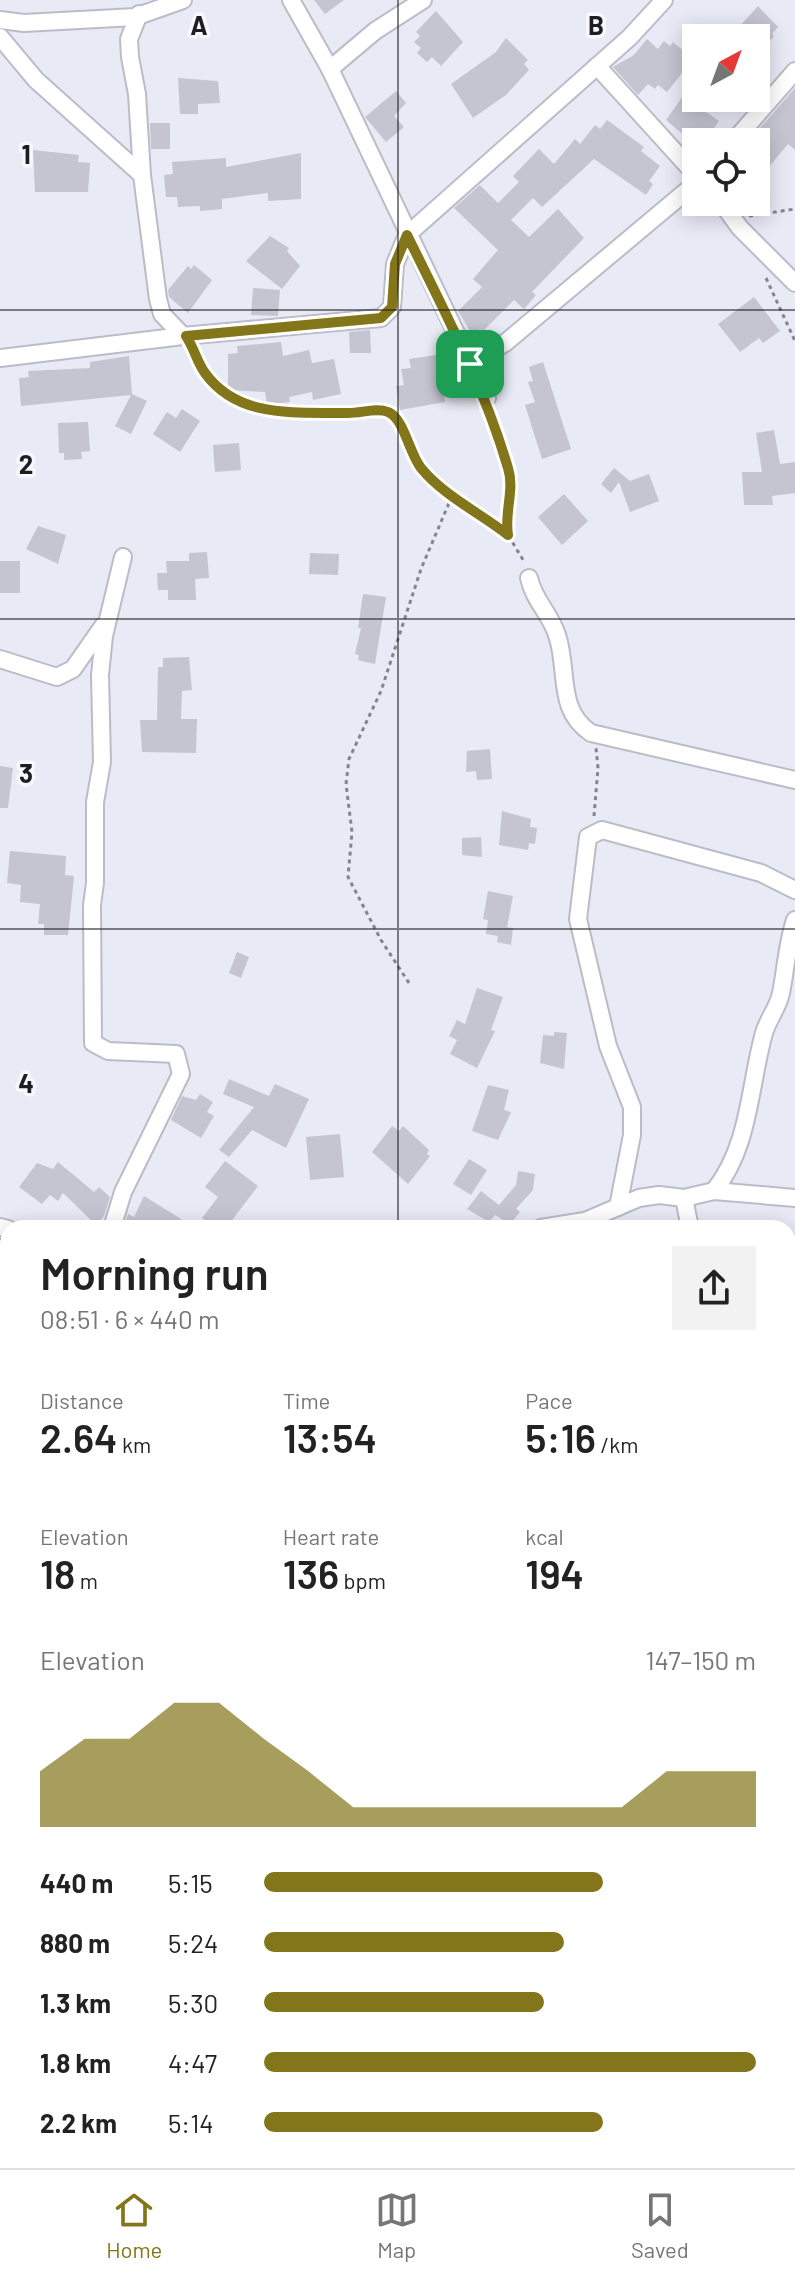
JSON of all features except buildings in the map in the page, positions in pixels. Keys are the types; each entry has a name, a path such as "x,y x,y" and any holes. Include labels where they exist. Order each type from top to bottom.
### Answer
{"street":[{"path":"0,20 24,23 139,14 183,0"},
{"path":"291,0 330,69 487,398"},
{"path":"330,69 375,31 423,0"},
{"path":"0,358 184,336 381,318 392,307 395,264 407,235 597,66 664,0"},
{"path":"139,14 129,39 158,299 162,314 184,336"},
{"path":"0,37 57,100 142,175"},
{"path":"597,66 682,160"},
{"path":"745,128 795,71"},
{"path":"470,364 505,343 682,195"},
{"path":"733,218 795,283"},
{"path":"114,1220 123,1192 181,1074 182,1066 176,1054 108,1051 93,1043 94,838 102,762 100,675 108,618 123,557"},
{"path":"529,578 533,598 552,622 558,637 571,716 591,733 795,780"},
{"path":"0,659 57,677 68,673 108,618"},
{"path":"618,1207 632,1135 632,1107 608,1046 578,919 584,846 594,831 602,830 761,873 795,890"},
{"path":"714,1191 727,1174 738,1150 764,1032 780,998 786,951 795,920"},
{"path":"587,1220 659,1195 684,1198 714,1191 795,1198"},
{"path":"684,1198 688,1220"}],"path":[{"path":"733,218 795,209"},
{"path":"761,267 795,341"},
{"path":"184,336 213,382 232,399 253,409 349,413 385,410 394,415 421,467 452,496 508,535 521,551 529,578"},
{"path":"487,398 509,468 511,487 505,519 508,535"},
{"path":"409,983 381,940 348,877 352,832 346,784 349,759 381,691 421,569 452,496"},
{"path":"591,733 598,768 593,807 594,831"}],"route":[{"path":"407,235 470,364 487,398 499,445 509,468 511,487 505,519 508,535 437,484 407,445 400,420 394,415 385,410 349,413 253,409 232,399 213,382 203,370 197,352 186,336 293,329 381,318 392,307 395,264 407,235"}]}
